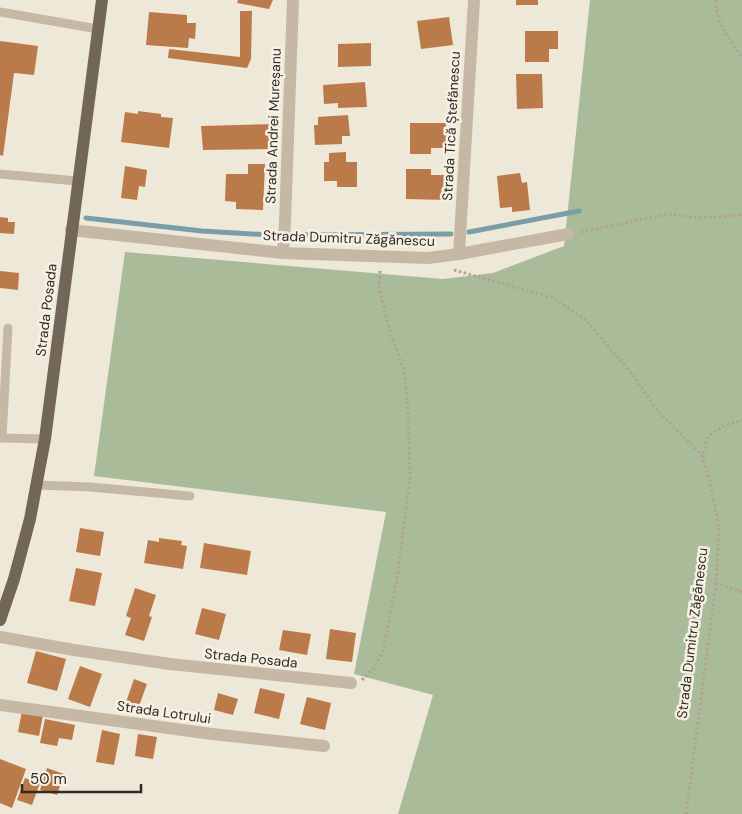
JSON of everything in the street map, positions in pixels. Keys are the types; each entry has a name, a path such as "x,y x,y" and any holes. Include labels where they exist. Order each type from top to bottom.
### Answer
{"main road":[{"name":"Strada Posada","path":"0,620 14,579 30,519 45,439 102,0"}],"street":[{"name":"Strada Andrei Mureșanu","path":"282,253 285,222 293,0"},
{"name":"Strada Tică Ștefănescu","path":"459,254 474,0"},
{"name":"Strada Dumitru Zăgănescu","path":"71,230 282,253 428,258 568,234"},
{"name":"Strada Posada","path":"0,637 170,664 351,683"},
{"name":"Strada Lotrului","path":"0,705 212,734 324,746"}],"lane":[{"path":"0,12 98,29"},
{"path":"0,174 77,181"},
{"path":"8,328 1,438 45,439"},
{"path":"37,485 90,487 190,496"}],"path":[{"path":"716,0 724,33 742,57"},
{"path":"568,234 669,214 699,218 742,216"},
{"path":"351,683 364,679 374,668 383,651 397,579 410,477 408,410 404,370 389,329 379,287 380,256"},
{"path":"450,269 553,298 586,320 632,374 659,412 702,456 708,436 724,426 742,420"},
{"name":"Strada Dumitru Zăgănescu","path":"686,814 716,583 719,528 702,456"},
{"path":"716,583 742,592"}],"green space":[{"path":"590,0 742,0 742,814 398,814 433,695 354,674 386,512 94,476 125,252 443,279 493,273 564,246"}],"building":[{"path":"238,0 273,0 269,9 237,3"},
{"path":"516,0 538,0 538,5 516,5"},
{"path":"240,11 252,11 251,59 247,68 168,58 169,49 240,57"},
{"path":"149,12 187,15 187,23 196,23 195,39 189,38 188,48 146,45"},
{"path":"449,17 453,45 421,49 417,21"},
{"path":"525,31 558,31 558,49 549,49 549,62 525,62"},
{"path":"0,41 38,46 34,75 14,73 3,156 0,155"},
{"path":"371,43 371,66 338,67 338,44"},
{"path":"516,74 542,74 543,108 517,109"},
{"path":"365,82 367,107 338,108 338,103 324,104 323,85"},
{"path":"138,111 161,114 161,117 173,118 169,148 121,142 125,112 138,114"},
{"path":"348,115 350,136 342,136 342,144 315,145 314,125 318,125 318,117"},
{"path":"410,123 446,123 446,148 431,148 431,154 410,154"},
{"path":"278,124 279,149 203,150 201,126"},
{"path":"346,152 346,162 357,162 357,187 337,187 337,181 324,181 324,162 329,162 329,153"},
{"path":"248,164 265,164 263,210 236,209 236,202 225,201 226,174 248,174"},
{"path":"125,166 147,170 145,187 139,186 137,200 121,198"},
{"path":"406,169 431,169 431,175 449,175 448,200 406,199"},
{"path":"520,173 522,183 527,182 530,210 512,212 512,207 500,208 497,176"},
{"path":"0,217 8,218 8,222 15,222 14,234 0,233"},
{"path":"0,271 19,273 18,290 0,288"},
{"path":"80,528 104,532 100,556 76,552"},
{"path":"159,538 182,541 181,545 187,546 183,569 144,563 148,540 159,542"},
{"path":"204,543 251,551 247,575 200,568"},
{"path":"76,568 102,573 95,606 69,601"},
{"path":"135,588 156,595 149,616 152,617 144,641 125,635 131,618 126,616"},
{"path":"202,608 226,614 219,640 195,634"},
{"path":"330,629 356,633 352,662 326,659"},
{"path":"283,630 311,634 307,655 279,650"},
{"path":"36,651 66,659 57,691 27,683"},
{"path":"80,666 102,674 90,707 68,699"},
{"path":"134,679 147,684 139,706 126,702"},
{"path":"260,688 285,694 279,719 254,713"},
{"path":"218,693 238,699 233,715 214,710"},
{"path":"307,697 331,703 325,730 300,724"},
{"path":"22,711 43,715 39,736 18,732"},
{"path":"45,719 75,725 72,740 59,738 57,746 40,743"},
{"path":"102,730 120,734 114,765 96,762"},
{"path":"138,734 157,737 153,759 135,756"},
{"path":"0,759 26,769 12,808 0,803"},
{"path":"47,768 64,774 57,795 40,790"},
{"path":"25,778 40,783 32,805 17,800"}],"waterway":[{"path":"469,232 579,211"},
{"path":"86,218 202,231 270,235"},
{"path":"298,235 451,234"}]}
